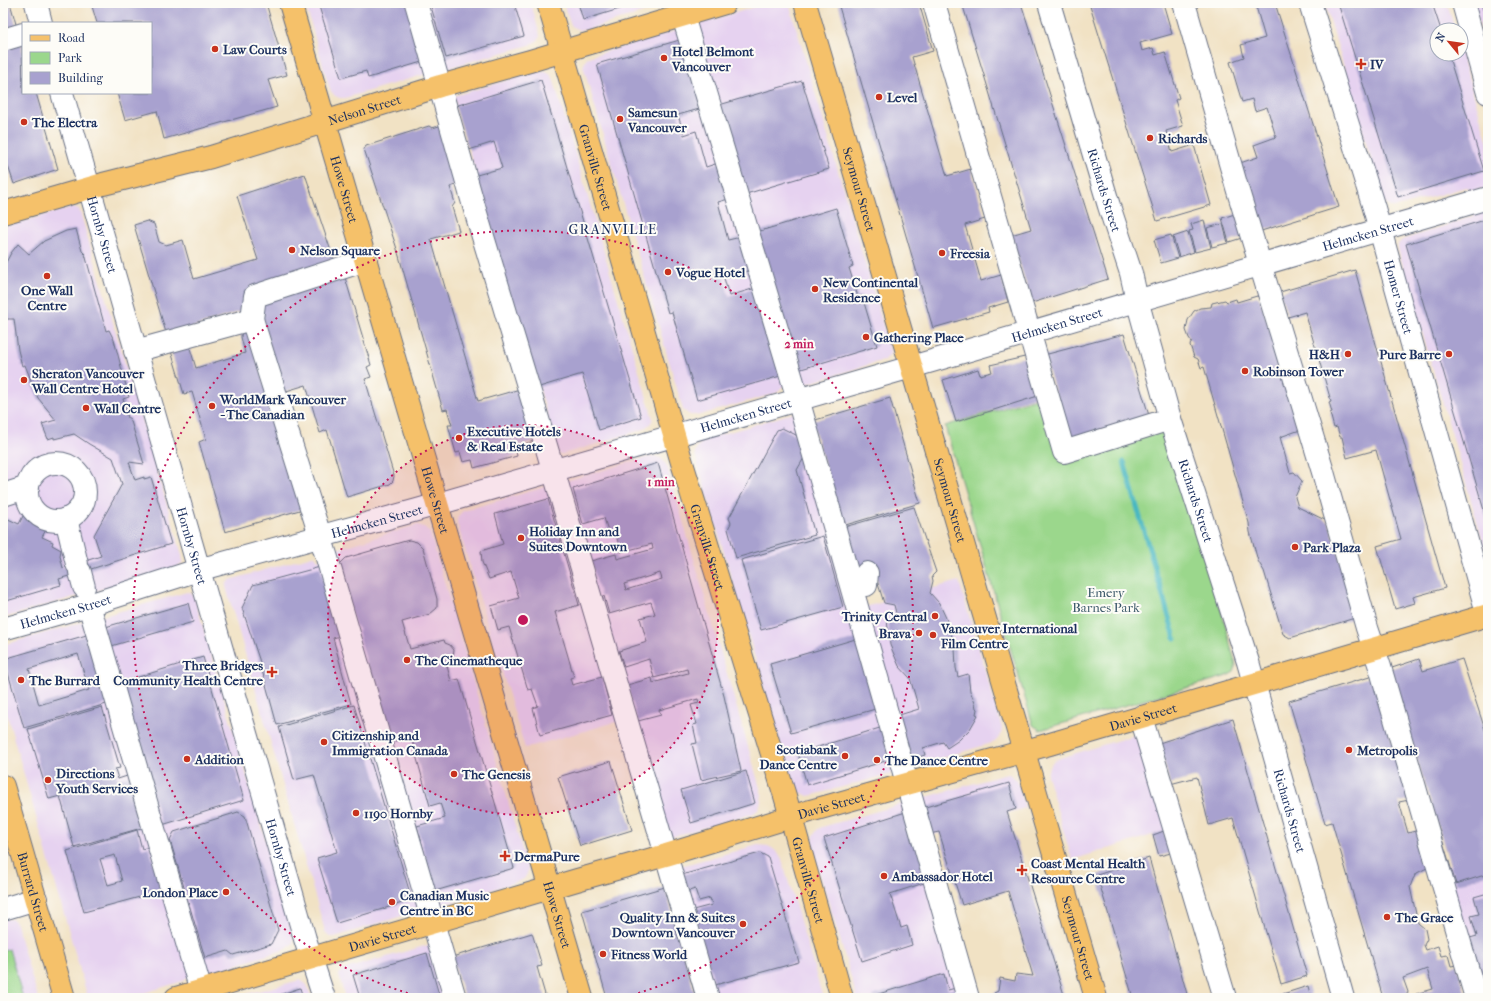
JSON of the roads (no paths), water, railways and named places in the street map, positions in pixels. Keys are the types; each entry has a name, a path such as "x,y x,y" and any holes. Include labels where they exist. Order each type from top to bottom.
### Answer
{"main road":[{"name":"Howe Street","path":"290,3 582,998"},
{"name":"Granville Street","path":"548,3 674,435 791,817 842,998"},
{"name":"Nelson Street","path":"3,213 211,157 440,86 562,52 681,9 725,3"},
{"name":"Seymour Street","path":"805,3 1096,998"},
{"name":"Davie Street","path":"176,998 202,994 311,958 432,922 666,855 791,817 1024,752 1488,615"},
{"name":"Burrard Street","path":"3,786 64,998"}],"street":[{"path":"36,3 42,22"},
{"path":"416,3 475,210 708,998"},
{"path":"934,3 1028,332 1064,452 1170,419"},
{"name":"Richards Street","path":"1049,3 1109,206 1131,274 1170,419 1254,684 1343,998"},
{"path":"1184,3 1236,184 1323,472 1364,621 1374,649 1476,998"},
{"name":"Homer Street","path":"1310,3 1379,229 1488,615"},
{"path":"1463,3 1488,93"},
{"path":"681,9 798,399 968,998"},
{"path":"3,40 22,34"},
{"name":"Hornby Street","path":"62,94 198,570 324,998"},
{"name":"Helmcken Street","path":"3,630 82,582 198,570 341,531 912,367 1488,198"},
{"path":"366,260 255,296 252,319 320,536 455,998"},
{"path":"135,352 252,319"},
{"path":"46,465 65,465 74,469 80,476 84,485 84,502 74,516 66,519 56,521 46,519 38,514 31,506 28,497 28,487 31,478 46,465"},
{"path":"3,494 28,487"},
{"path":"66,519 82,582 202,994"},
{"path":"1141,717 1225,998"},
{"path":"3,909 36,899"}],"waterway":[{"path":"1124,462 1175,638"}],"place":[{"name":"Law Courts","path":"215,49"},
{"name":"Hotel Belmont Vancouver","path":"664,58"},
{"name":"IV","path":"1361,64"},
{"name":"Level","path":"879,97"},
{"name":"Samesun Vancouver","path":"620,119"},
{"name":"The Electra","path":"24,122"},
{"name":"Richards","path":"1150,138"},
{"name":"Nelson Square","path":"292,250"},
{"name":"Freesia","path":"942,253"},
{"name":"Vogue Hotel","path":"668,272"},
{"name":"One Wall Centre","path":"47,276"},
{"name":"New Continental Residence","path":"815,289"},
{"name":"Gathering Place","path":"866,337"},
{"name":"H&H","path":"1348,354"},
{"name":"Pure Barre","path":"1449,354"},
{"name":"Robinson Tower","path":"1245,371"},
{"name":"Sheraton Vancouver Wall Centre Hotel","path":"24,380"},
{"name":"WorldMark Vancouver - The Canadian","path":"212,406"},
{"name":"Wall Centre","path":"86,408"},
{"name":"Executive Hotels & Real Estate","path":"459,438"},
{"name":"Holiday Inn and Suites Downtown","path":"521,538"},
{"name":"Park Plaza","path":"1295,547"},
{"name":"Trinity Central","path":"935,616"},
{"name":"Brava","path":"919,633"},
{"name":"Vancouver International Film Centre","path":"933,635"},
{"name":"The Cinematheque","path":"407,660"},
{"name":"Three Bridges Community Health Centre","path":"272,672"},
{"name":"The Burrard","path":"21,680"},
{"name":"Citizenship and Immigration Canada","path":"324,742"},
{"name":"Metropolis","path":"1349,750"},
{"name":"Scotiabank Dance Centre","path":"845,756"},
{"name":"Addition","path":"187,759"},
{"name":"The Dance Centre","path":"877,760"},
{"name":"The Genesis","path":"454,774"},
{"name":"Directions Youth Services","path":"48,780"},
{"name":"1190 Hornby","path":"356,813"},
{"name":"DermaPure","path":"505,856"},
{"name":"Coast Mental Health Resource Centre","path":"1022,870"},
{"name":"Ambassador Hotel","path":"884,876"},
{"name":"London Place","path":"226,892"},
{"name":"Canadian Music Centre in BC","path":"392,902"},
{"name":"The Grace","path":"1387,917"},
{"name":"Quality Inn & Suites Downtown Vancouver","path":"743,924"},
{"name":"Fitness World","path":"603,954"}],"district":[{"name":"GRANVILLE","path":"613,229"}],"park label":[{"name":"Emery Barnes Park","path":"1106,600"}]}
